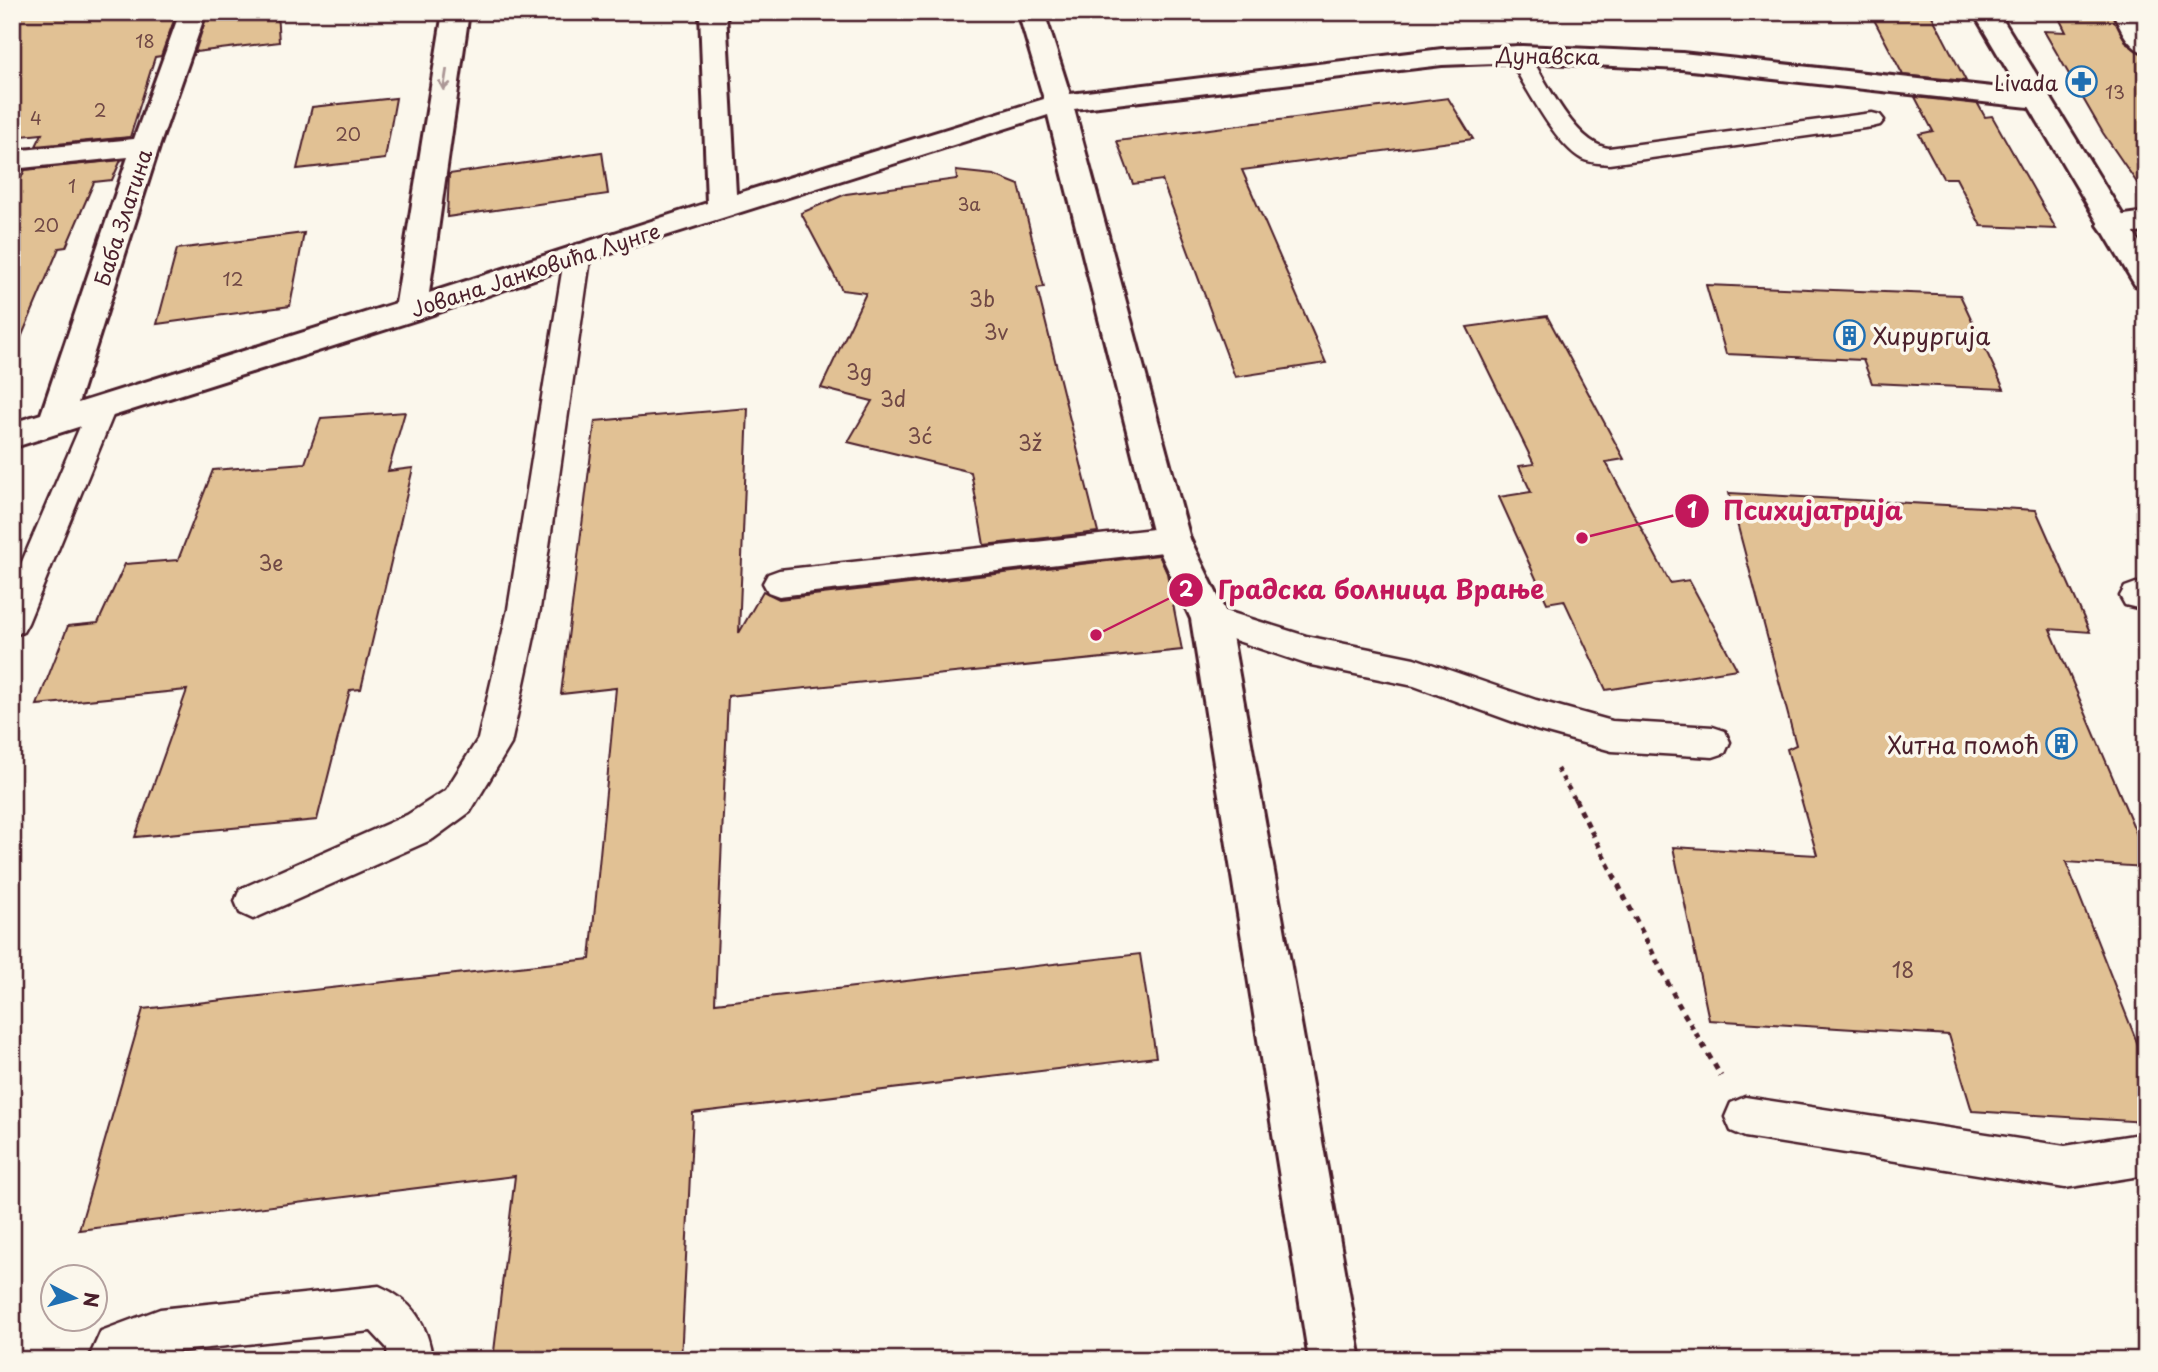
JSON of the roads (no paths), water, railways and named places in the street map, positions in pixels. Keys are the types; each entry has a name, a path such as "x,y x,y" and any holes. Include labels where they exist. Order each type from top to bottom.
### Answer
{"street":[{"name":"Баба Златина","path":"55,422 145,147 193,12"},
{"path":"411,310 456,12"},
{"path":"713,12 722,208"},
{"path":"1031,12 1059,103 1172,539 1210,619 1335,1360"},
{"path":"1985,12 2146,278"},
{"path":"2126,12 2133,29 2146,45"},
{"name":"Дунавска","path":"1059,103 1442,57 1517,53 1713,64 2038,100"},
{"name":"Јована Јанковића Лунге","path":"12,436 411,310 578,253 1059,103"},
{"path":"12,160 145,147"},
{"path":"2113,225 2146,222"}],"lane":[{"path":"1517,53 1573,141 1592,154 1609,156 1872,120"},
{"path":"253,901 420,827 458,801 494,744 524,609 578,253"},
{"path":"12,623 102,408"},
{"path":"779,583 1172,539"},
{"path":"1210,619 1306,650 1414,672 1536,715 1612,736 1713,742"},
{"path":"1745,1117 2065,1167 2146,1154"},
{"path":"110,1360 117,1347 160,1331 379,1308 408,1338 410,1360"}],"place":[{"name":"Livada","path":"2081,82"},
{"name":"Хирургија","path":"1850,335"},
{"name":"Психијатрија","path":"1582,538"},
{"name":"Градска болница Врање","path":"1096,635"},
{"name":"Хитна помоћ","path":"2062,744"}]}
